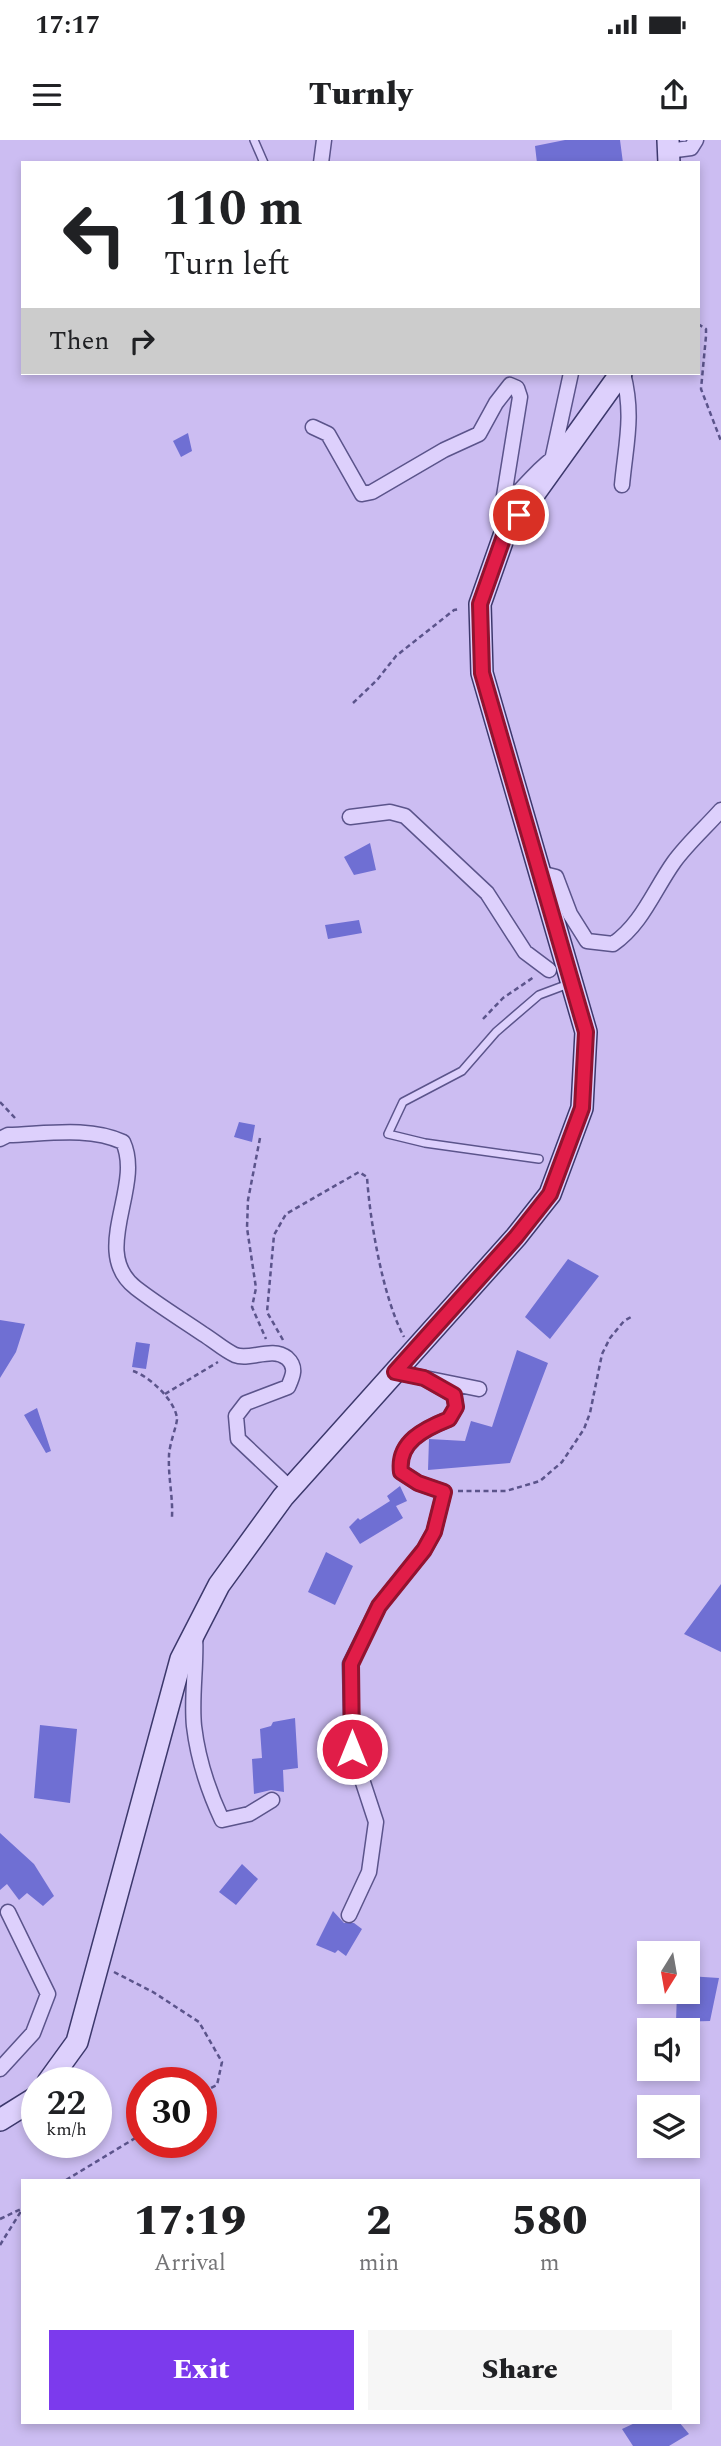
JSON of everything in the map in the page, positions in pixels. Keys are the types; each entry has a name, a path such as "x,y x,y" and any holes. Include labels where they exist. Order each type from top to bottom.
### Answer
{"main road":[{"path":"59,2067 77,2042 181,1658 219,1585 291,1489 516,1237 550,1194 582,1108 586,1032 482,673 480,604 504,536 551,466 620,375"},
{"path":"0,2120 21,2107"}],"street":[{"path":"321,161 324,140"},
{"path":"668,151 691,148 696,140"},
{"path":"313,427 328,434 362,494 372,492 444,450 480,434 496,403 510,385 517,387 520,397 504,496 506,502 551,466 571,375"},
{"path":"622,485 630,426 629,398 623,375"},
{"path":"540,873 556,877 570,914 587,941 613,944 624,936 652,901 656,887 674,861 721,810"},
{"path":"350,817 390,812 405,816 487,893 525,952 549,970"},
{"path":"0,1139 8,1135 79,1133 107,1134 123,1142 129,1154 129,1168 117,1242 118,1267 134,1287 236,1356 267,1353 287,1359 293,1374 288,1387 246,1403 236,1416 238,1438 291,1489"},
{"path":"395,1372 479,1389"},
{"path":"349,1915 369,1872 376,1822 352,1749 351,1664 379,1606 424,1550 434,1532 444,1492 418,1483 401,1472 399,1458 407,1443 449,1419 456,1407 454,1395 424,1378"},
{"path":"194,1632 194,1725 202,1772 210,1796 222,1820 249,1814 272,1800"},
{"path":"0,2069 33,2034 48,1994 8,1912"}],"lane":[{"path":"254,140 263,161"},
{"path":"539,1159 425,1143 388,1134 403,1102 462,1071 496,1032 539,995 572,983"}],"path":[{"path":"700,325 706,329 701,389 721,441"},
{"path":"353,703 377,680 396,656 424,632 454,610 480,604"},
{"path":"483,1019 503,998 549,970"},
{"path":"260,1138 248,1200 247,1228 256,1288 252,1307 269,1343 287,1359"},
{"path":"287,1359 280,1332 267,1312 274,1236 286,1214 359,1172 367,1177 383,1273 396,1322 412,1353"},
{"path":"444,1492 506,1491 540,1481 554,1471 584,1429 599,1377 602,1354 610,1338 624,1321 631,1317"},
{"path":"165,1394 233,1353"},
{"path":"134,1371 165,1394 177,1418 168,1460 173,1495 172,1517"},
{"path":"97,1966 120,1974 199,2022 222,2062 217,2085"},
{"path":"68,2179 126,2144"},
{"path":"0,2219 21,2208"},
{"path":"0,2245 21,2210"}],"building":[{"path":"565,140 620,140 623,161 537,161 535,146"},
{"path":"188,433 192,451 181,457 173,441"},
{"path":"370,843 376,870 354,875 344,857"},
{"path":"359,920 362,933 328,939 325,925"},
{"path":"239,1122 255,1125 252,1142 234,1137"},
{"path":"568,1259 599,1276 550,1339 525,1317"},
{"path":"0,1320 25,1324 16,1352 0,1378"},
{"path":"136,1342 150,1344 146,1369 132,1367"},
{"path":"517,1350 548,1363 510,1463 428,1470 429,1439 465,1441 471,1421 492,1427"},
{"path":"37,1408 51,1451 46,1453 24,1415"},
{"path":"400,1486 407,1501 396,1506 403,1518 360,1544 349,1527 358,1518 360,1520 390,1501 387,1496"},
{"path":"326,1552 353,1566 335,1605 308,1592"},
{"path":"721,1584 721,1652 684,1634"},
{"path":"295,1718 298,1768 283,1770 284,1792 271,1790 254,1794 252,1759 262,1758 260,1729 271,1726 273,1722"},
{"path":"40,1725 77,1729 70,1803 34,1798"},
{"path":"0,1833 34,1864 54,1896 43,1906 27,1893 19,1900 7,1884 0,1890"},
{"path":"242,1864 258,1879 236,1905 219,1892"},
{"path":"333,1911 344,1923 354,1923 362,1929 346,1956 338,1950 335,1953 316,1945"},
{"path":"700,1977 719,1978 710,2021 700,2021 700,2018 676,2018 677,2004 700,2004"},
{"path":"633,2424 681,2424 689,2434 669,2446 633,2446 622,2429"}],"route":[{"path":"352,1749 351,1664 379,1606 424,1550 434,1532 444,1492 418,1483 401,1472 399,1458 407,1443 449,1419 456,1407 454,1395 424,1378 395,1372 516,1237 550,1194 582,1108 586,1032 482,673 480,604 504,536 519,515"}]}
